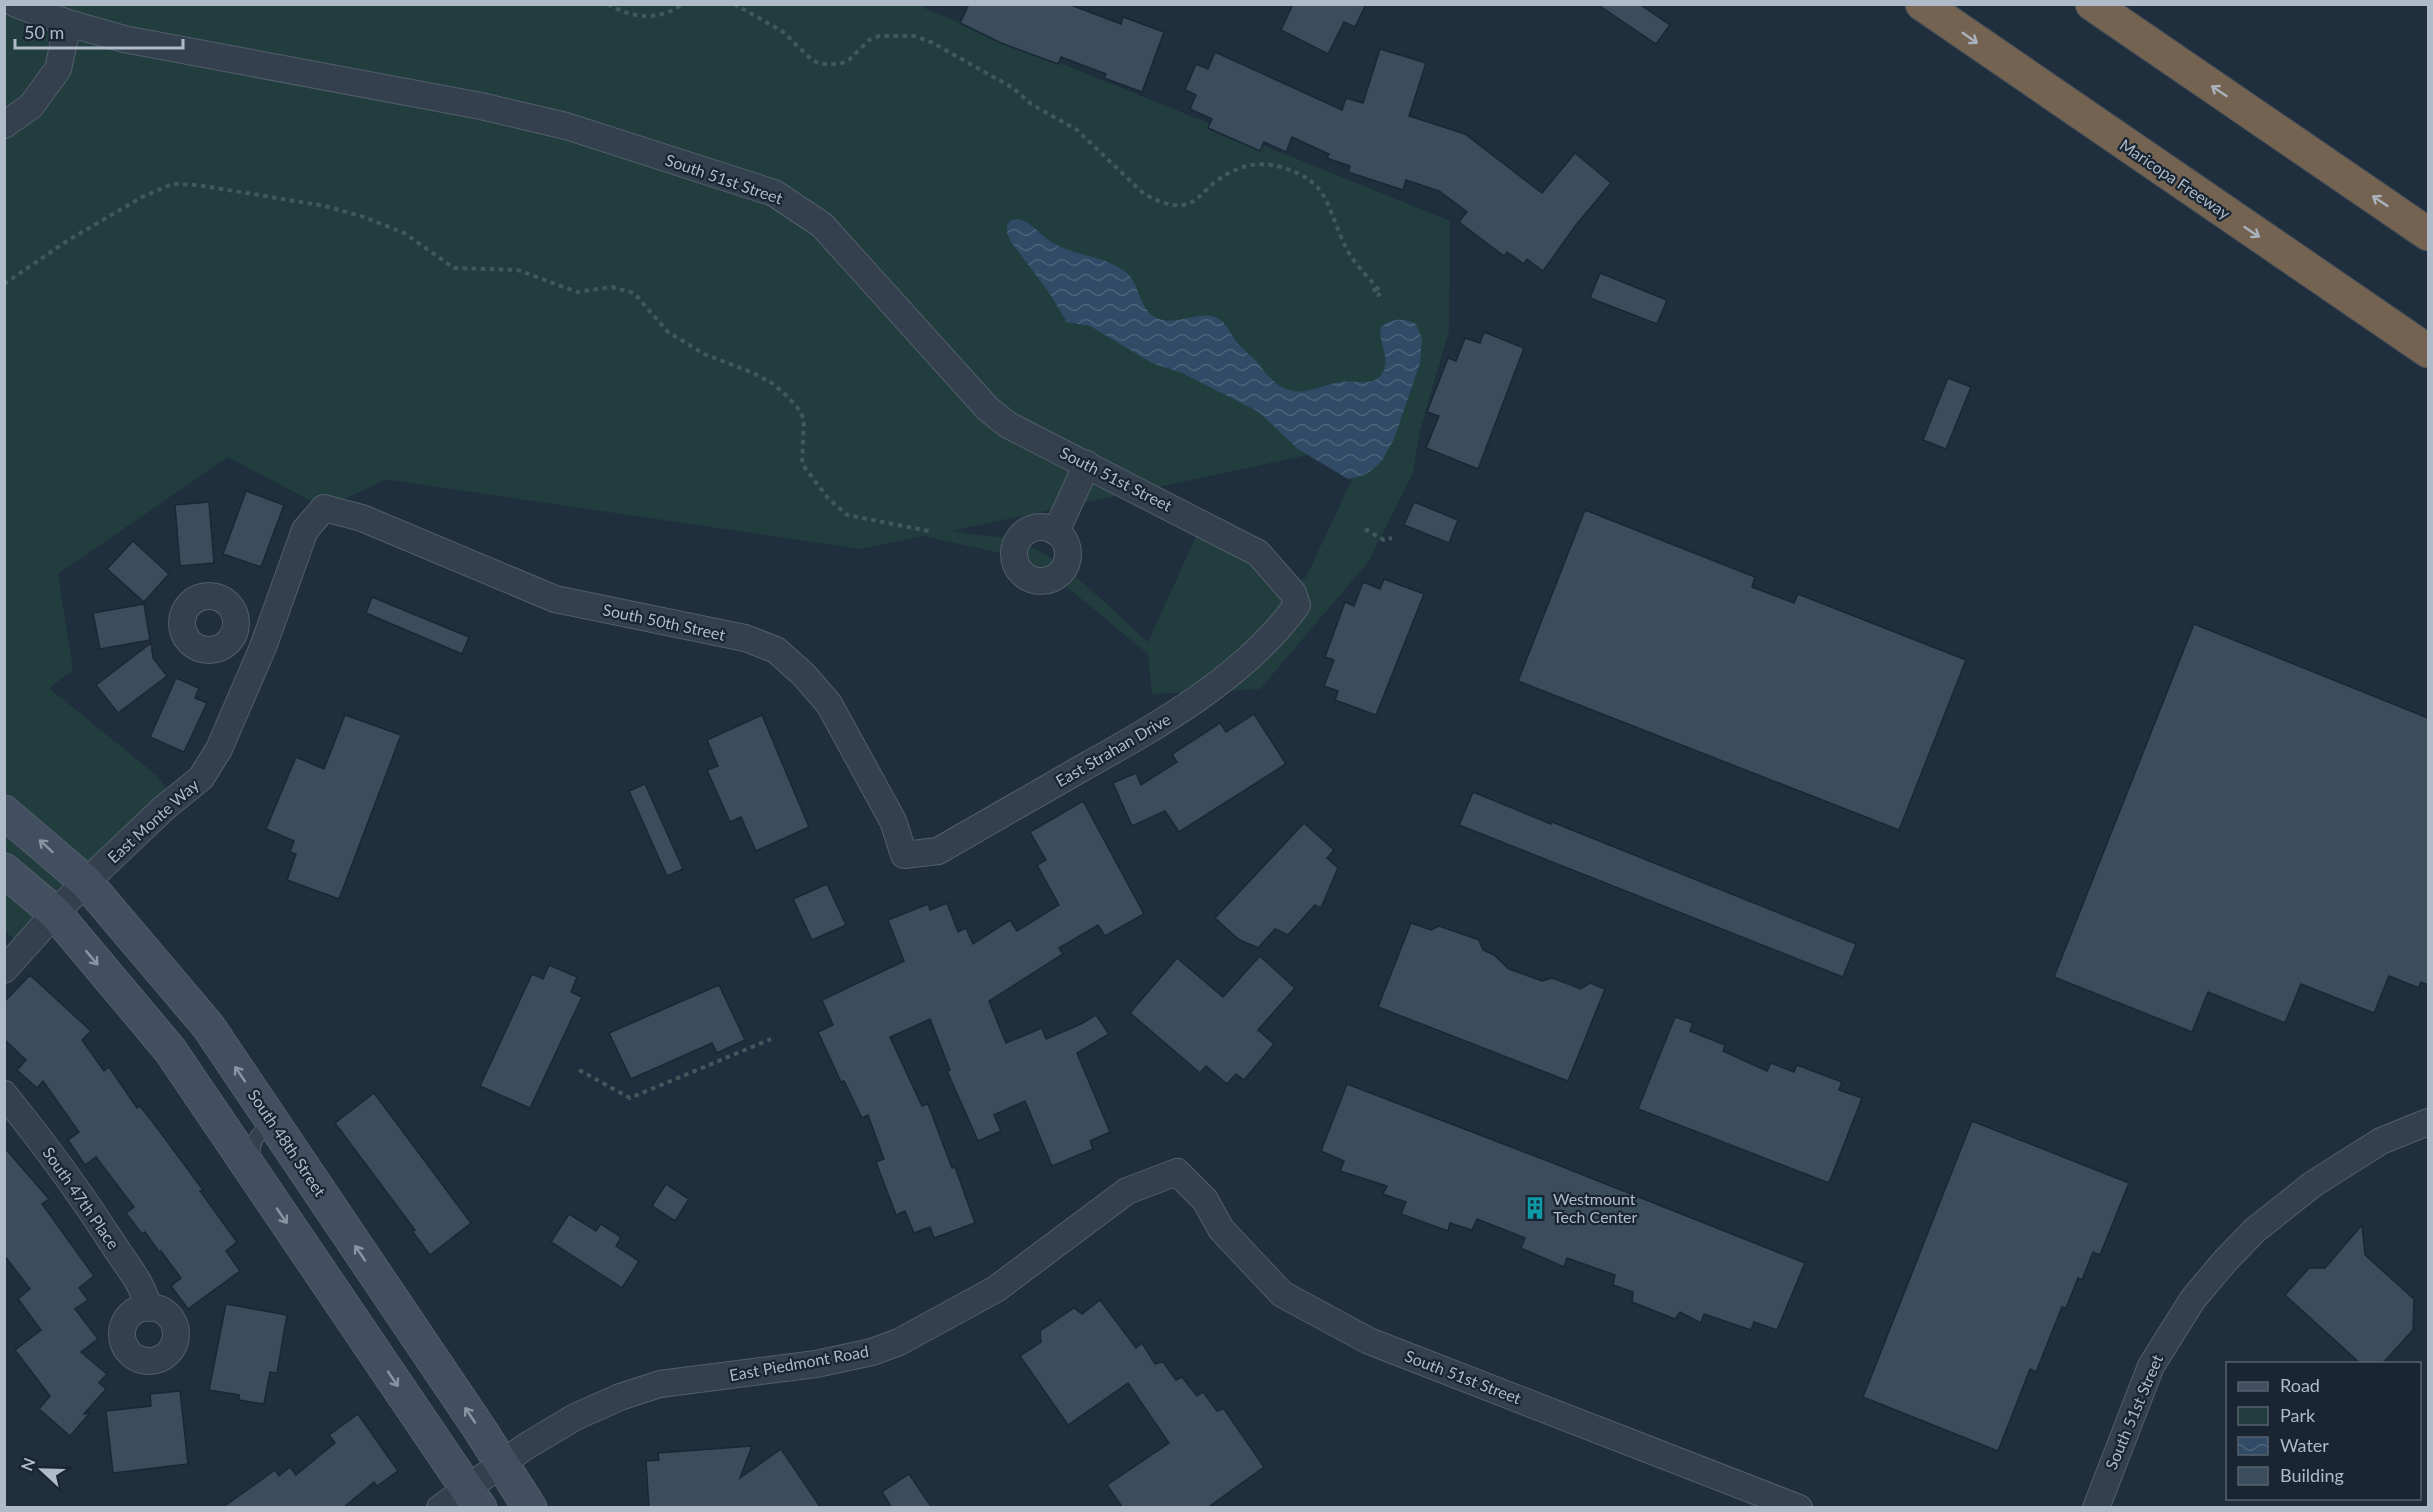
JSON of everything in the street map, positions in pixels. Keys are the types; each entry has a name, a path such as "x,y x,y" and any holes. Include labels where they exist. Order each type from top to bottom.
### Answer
{"highway":[{"name":"Maricopa Freeway","path":"1922,4 2428,351"},
{"path":"2092,4 2428,234"}],"main road":[{"name":"South 48th Street","path":"4,812 86,882 208,1026 530,1508"},
{"path":"4,870 55,913 170,1050 473,1498"}],"street":[{"name":"South 51st Street","path":"16,4 68,23 124,39 481,106 566,126 774,193 822,225 988,410 1008,425 1258,553 1293,593 1297,605"},
{"path":"4,124 31,106 58,69 68,23"},
{"path":"1056,532 1087,464"},
{"name":"East Monte Way","path":"4,970 86,882 164,808 201,778 219,749 263,647 304,531 324,508"},
{"name":"South 50th Street","path":"324,508 362,518 555,599 745,638 776,650 804,675 829,704 892,821 904,855"},
{"name":"East Strahan Drive","path":"904,855 938,851 1157,726 1213,688 1280,628 1297,605"},
{"path":"233,634 263,647"},
{"name":"South 47th Place","path":"4,1094 41,1140 102,1227 145,1293 148,1308"},
{"name":"South 51st Street","path":"2096,1508 2151,1366 2193,1299 2225,1261 2255,1230 2313,1184 2380,1141 2428,1122"},
{"name":"South 51st Street","path":"1177,1172 1205,1200 1221,1229 1281,1294 1369,1341 1800,1508"},
{"name":"East Piedmont Road","path":"440,1508 473,1498 502,1464 575,1417 620,1397 660,1384 816,1364 872,1352 899,1342 996,1289 1127,1191 1177,1172"}],"lane":[{"path":"255,1175 251,1147 259,1132 273,1121"}],"path":[{"path":"608,4 618,10 649,17 666,15 682,4"},
{"path":"734,4 782,31 812,60 821,64 840,64 849,60 869,40 879,36 914,36 951,52 1013,88 1031,104 1077,130 1144,194 1157,201 1172,205 1185,205 1196,200 1221,178 1246,166 1273,165 1292,170 1319,187 1350,255 1375,285"},
{"path":"4,284 102,220 142,197 171,184 198,184 325,206 364,217 404,233 454,268 518,270 577,292 612,287 634,293 668,332 704,354 751,372 772,383 787,396 804,419 802,464 837,508 847,515 929,531"},
{"path":"1365,529 1384,540 1392,538"},
{"path":"579,1070 630,1098 771,1039"}],"green space":[{"path":"4,5 920,5 1450,221 1449,330 1420,431 1413,472 1369,561 1260,689 1152,694 1148,654 1055,577 1014,556 923,536 861,549 383,479 381,482 324,508 228,457 58,574 73,670 49,688 156,775 175,799 25,947 4,931","holes":["1308,455 1352,480 1306,577 1289,587 1202,523 1148,642 1071,573 1037,550 1012,539 951,531"]}],"water":[{"path":"1018,219 1028,223 1055,244 1119,267 1131,278 1148,312 1161,320 1179,320 1204,315 1219,319 1238,344 1271,379 1281,387 1293,391 1305,391 1336,383 1368,382 1377,379 1386,363 1380,333 1381,327 1398,320 1416,324 1422,339 1420,363 1394,439 1381,462 1364,475 1348,479 1298,449 1259,412 1182,373 1152,363 1090,326 1067,322 1048,291 1011,242 1007,233 1007,225 1011,220"}],"building":[{"path":"969,4 1068,4 1121,24 1123,17 1164,32 1142,92 1104,78 1106,74 1061,57 1058,64 1001,43 960,23"},
{"path":"1293,4 1366,4 1355,27 1344,22 1328,54 1281,30"},
{"path":"1597,4 1639,4 1670,25 1656,44"},
{"path":"1380,49 1426,63 1409,116 1465,134 1542,193 1575,153 1611,183 1576,225 1543,271 1527,259 1524,264 1507,252 1504,256 1459,222 1467,212 1439,191 1406,180 1403,190 1348,172 1350,166 1327,158 1329,154 1292,137 1286,152 1264,142 1260,151 1208,128 1212,119 1190,109 1196,95 1185,90 1196,64 1208,69 1215,52 1342,110 1346,98 1363,103"},
{"path":"1600,273 1667,300 1657,324 1590,298"},
{"path":"1484,332 1524,348 1478,469 1426,448 1439,416 1427,412 1448,358 1456,361 1465,338 1480,343"},
{"path":"1948,378 1971,387 1946,449 1923,440"},
{"path":"246,491 284,505 261,567 223,554"},
{"path":"209,502 214,563 180,566 175,505"},
{"path":"1414,502 1458,520 1449,543 1404,525"},
{"path":"1585,510 1755,577 1752,587 1794,603 1798,594 1966,660 1899,830 1518,681"},
{"path":"133,541 169,574 144,602 107,569"},
{"path":"1384,579 1424,594 1376,715 1335,700 1338,691 1324,686 1334,660 1325,657 1345,602 1354,606 1363,582 1380,589"},
{"path":"372,597 469,637 462,654 366,613"},
{"path":"144,604 150,640 100,649 93,613"},
{"path":"2194,624 2428,718 2428,985 2421,982 2419,988 2389,976 2374,1013 2301,984 2285,1023 2208,992 2192,1032 2054,977"},
{"path":"151,643 153,658 167,676 118,713 96,685"},
{"path":"176,678 199,688 195,698 207,703 184,752 150,737"},
{"path":"1254,714 1286,764 1179,832 1165,811 1132,826 1113,783 1136,773 1141,785 1177,762 1172,754 1220,723 1226,732"},
{"path":"345,715 401,735 339,899 287,880 296,854 290,852 294,841 266,829 296,757 324,769"},
{"path":"762,715 809,827 756,851 741,817 730,822 707,770 718,766 707,740"},
{"path":"645,784 683,869 667,876 629,791"},
{"path":"1473,792 1856,944 1843,977 1459,825"},
{"path":"1083,801 1144,914 1105,936 1098,925 1059,948 1063,954 989,1001 1006,1043 1042,1028 1046,1039 1096,1015 1109,1034 1077,1053 1110,1132 1090,1141 1093,1149 1052,1166 1025,1101 994,1115 1001,1131 978,1141 947,1071 950,1070 930,1019 890,1037 922,1106 928,1104 952,1168 955,1167 975,1223 934,1238 930,1227 914,1233 905,1211 896,1215 876,1162 884,1159 868,1115 862,1118 844,1081 841,1082 818,1032 833,1025 822,1000 904,961 888,920 928,904 930,910 947,903 958,932 966,928 973,944 1010,920 1017,931 1059,905 1037,865 1046,860 1030,832"},
{"path":"1304,823 1334,850 1327,858 1338,868 1321,908 1315,905 1288,935 1275,929 1258,948 1238,939 1215,918"},
{"path":"827,884 846,925 812,940 793,899"},
{"path":"1411,923 1431,930 1439,926 1479,940 1483,950 1494,955 1509,969 1542,981 1552,978 1581,989 1590,983 1605,989 1568,1081 1378,1007"},
{"path":"1260,956 1295,988 1258,1030 1274,1044 1244,1080 1236,1074 1227,1084 1206,1066 1200,1073 1130,1013 1177,958 1223,997"},
{"path":"549,965 577,977 571,992 582,997 530,1108 480,1086 532,974 543,979"},
{"path":"30,975 91,1031 82,1040 104,1071 109,1067 137,1108 140,1106 155,1125 203,1190 200,1191 237,1242 226,1251 240,1271 188,1309 171,1286 181,1278 145,1232 142,1234 126,1213 134,1207 96,1157 85,1165 68,1140 79,1132 43,1081 37,1088 17,1070 26,1060 4,1039 4,1002"},
{"path":"719,985 745,1040 717,1053 712,1043 631,1079 609,1033"},
{"path":"1675,1017 1693,1023 1690,1031 1725,1045 1723,1051 1767,1071 1771,1063 1794,1072 1797,1065 1842,1082 1839,1090 1862,1098 1829,1183 1638,1109"},
{"name":"Westmount Tech Center","path":"1347,1084 1805,1263 1777,1330 1754,1322 1751,1330 1704,1314 1701,1323 1680,1312 1675,1319 1632,1302 1633,1292 1613,1285 1615,1275 1567,1258 1564,1267 1521,1248 1525,1238 1477,1219 1472,1230 1450,1223 1448,1231 1401,1214 1406,1202 1383,1194 1387,1186 1340,1171 1344,1161 1321,1151"},
{"path":"374,1093 471,1223 430,1255 412,1231 415,1230 335,1123"},
{"path":"1972,1121 2129,1183 2100,1255 2093,1252 2082,1280 2078,1278 2066,1308 2062,1307 2036,1372 2030,1369 1998,1451 1863,1397"},
{"path":"4,1147 49,1199 42,1204 94,1276 79,1288 88,1300 75,1309 98,1339 81,1352 107,1374 99,1383 106,1389 84,1414 90,1413 70,1436 39,1409 50,1396 15,1350 41,1330 18,1299 30,1289 4,1255"},
{"path":"666,1184 689,1199 675,1221 652,1206"},
{"path":"569,1214 596,1231 601,1224 621,1237 616,1246 639,1261 622,1288 551,1242"},
{"path":"2362,1225 2365,1255 2414,1299 2413,1330 2384,1362 2359,1362 2285,1295 2309,1268 2325,1268"},
{"path":"1100,1300 1136,1348 1142,1343 1155,1364 1163,1362 1176,1380 1182,1377 1197,1396 1203,1392 1217,1411 1224,1409 1264,1467 1207,1508 1123,1508 1107,1485 1169,1443 1128,1383 1068,1425 1020,1356 1041,1342 1040,1331 1074,1308 1082,1314"},
{"path":"226,1304 287,1315 277,1373 270,1372 264,1404 239,1400 239,1395 209,1390"},
{"path":"180,1391 188,1464 113,1473 106,1411 151,1406 150,1394"},
{"path":"358,1414 398,1471 377,1486 374,1482 343,1508 222,1508 275,1470 279,1476 290,1467 296,1475 335,1443 329,1435"},
{"path":"752,1446 740,1478 781,1449 821,1508 649,1508 646,1461 659,1460 658,1453"},
{"path":"909,1474 932,1508 892,1508 882,1492"}],"place":[{"name":"Westmount Tech Center","path":"1535,1208"}]}
